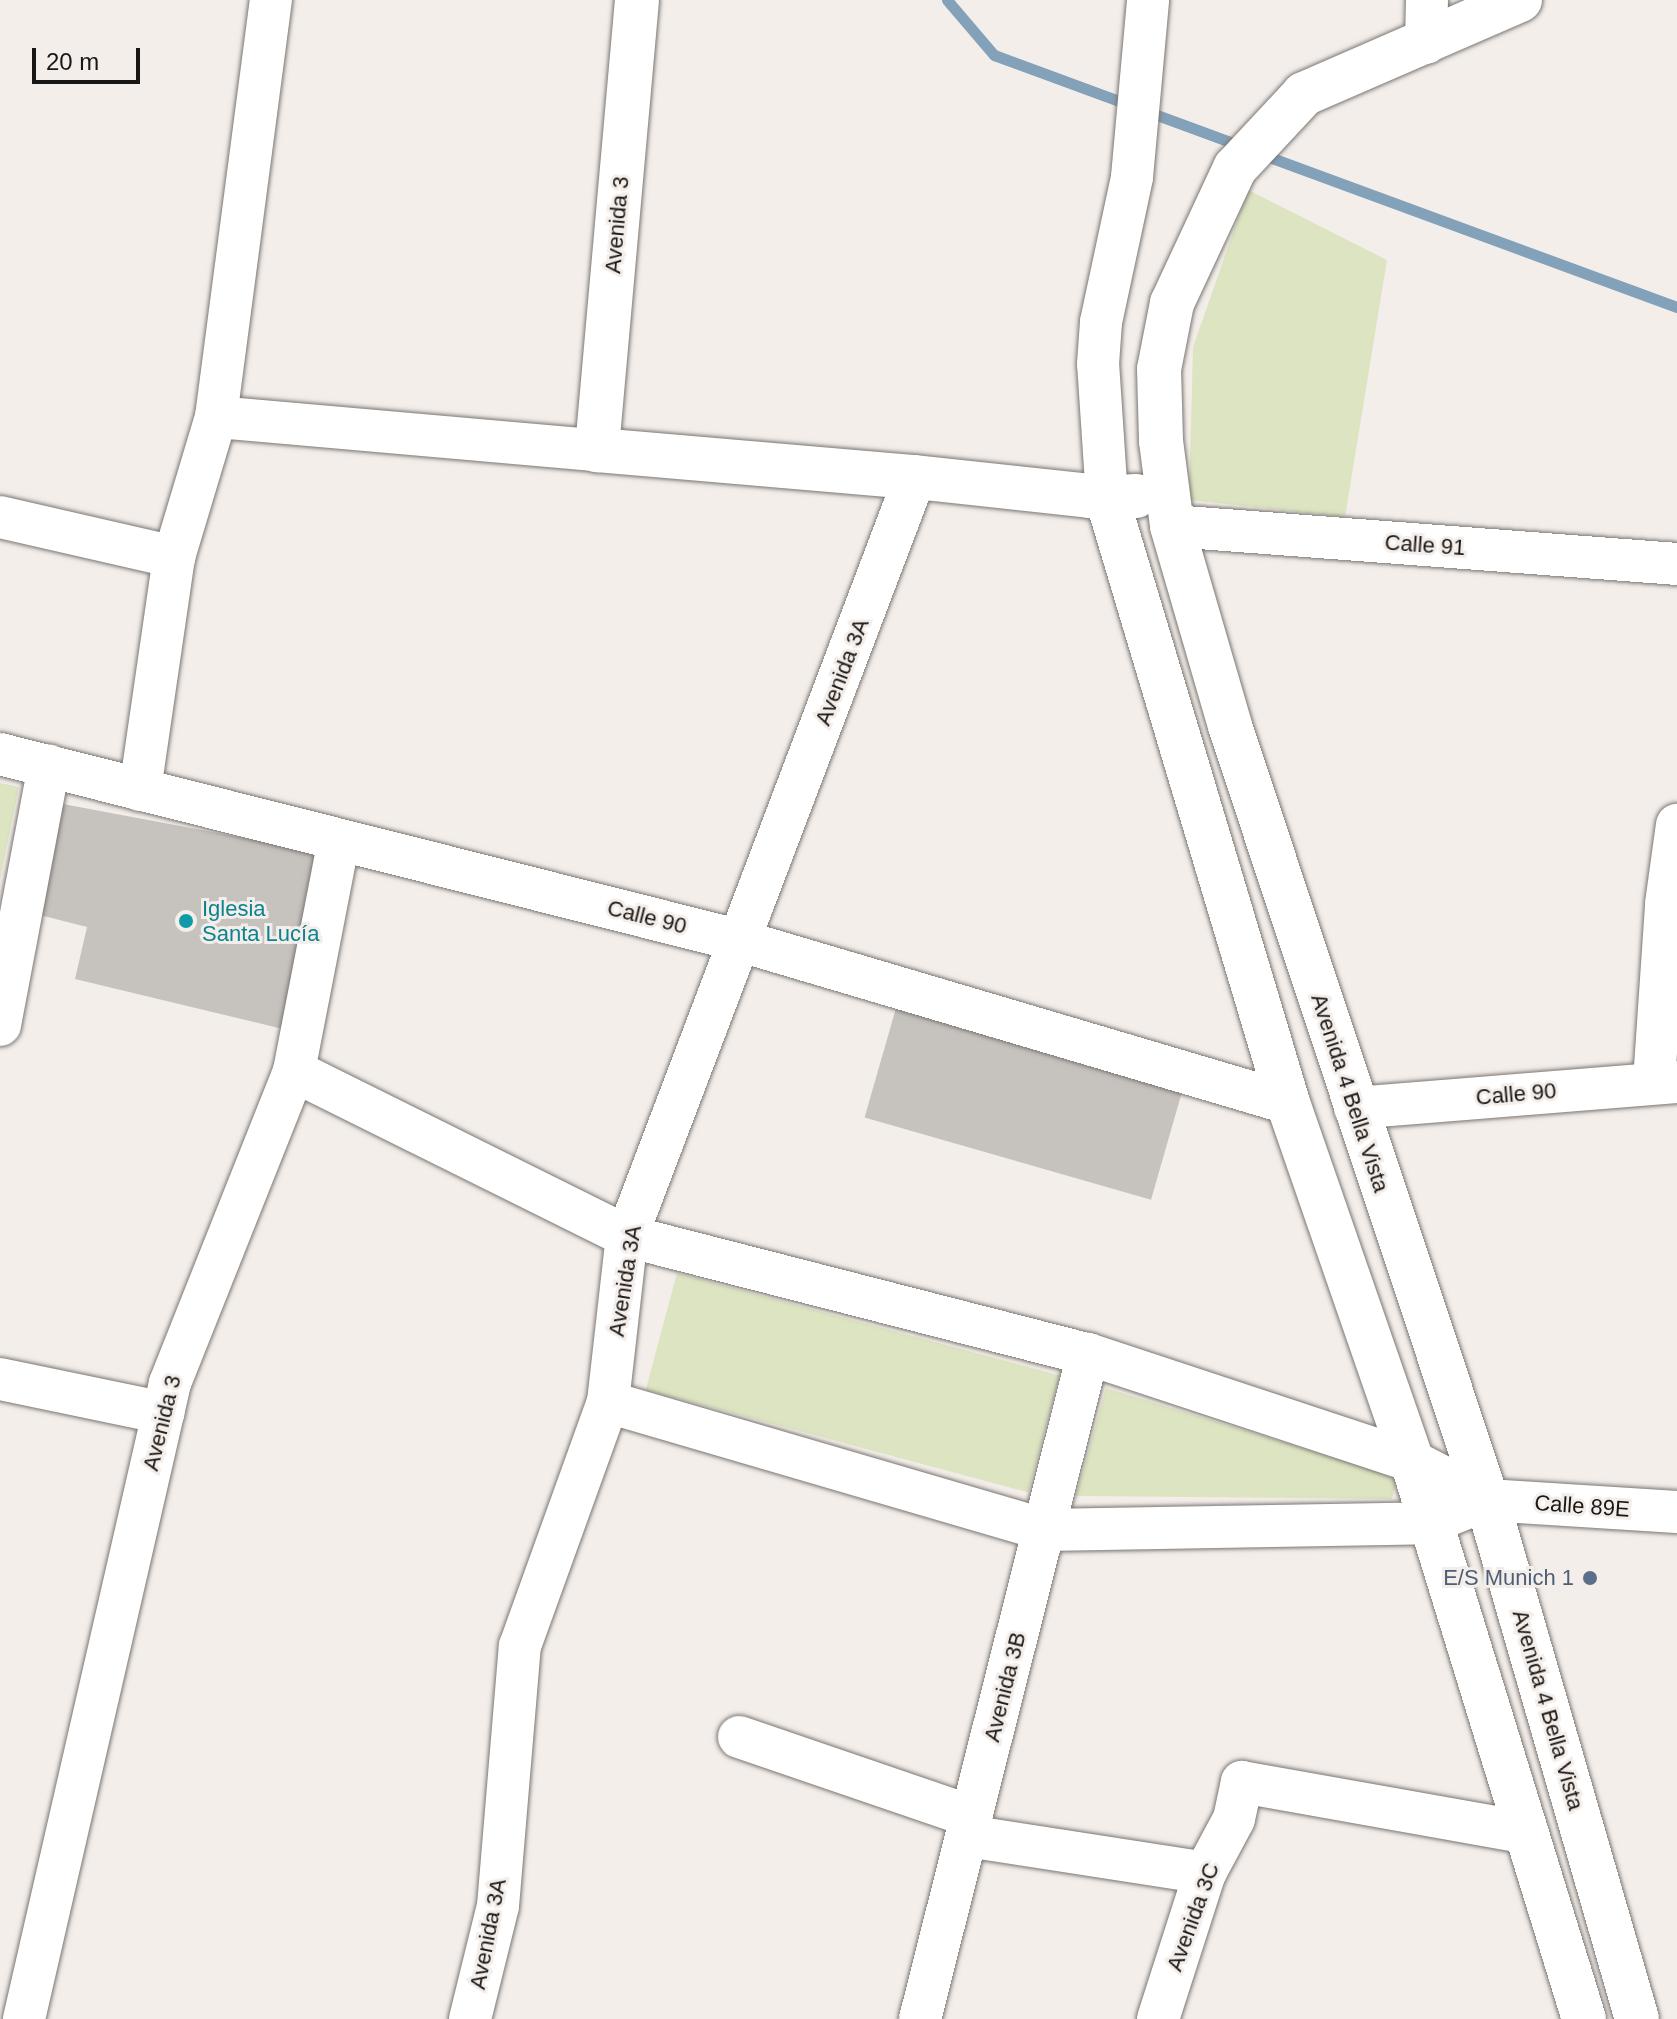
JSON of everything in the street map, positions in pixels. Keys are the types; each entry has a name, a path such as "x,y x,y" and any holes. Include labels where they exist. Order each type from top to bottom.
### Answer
{"street":[{"path":"140,790 174,557 216,417 271,0"},
{"name":"Avenida 3","path":"597,450 637,0"},
{"path":"1148,0 1132,177 1101,322 1098,364 1107,498 1288,1103 1412,1461 1584,2019"},
{"path":"1427,0 1426,43 1520,0"},
{"name":"Avenida 4 Bella Vista","path":"1426,43 1304,94 1235,168 1172,303 1159,369 1169,510 1230,726 1487,1500 1637,2019"},
{"path":"216,417 915,477 1107,498 1169,510"},
{"name":"Avenida 3A","path":"470,2019 498,1906 520,1646 608,1402 627,1236 915,477"},
{"name":"Calle 91","path":"1169,510 1677,564"},
{"path":"0,517 174,557"},
{"name":"Calle 90","path":"0,754 741,941 1288,1103"},
{"path":"0,1025 49,766"},
{"path":"1665,1082 1677,825"},
{"name":"Avenida 3","path":"20,2016 170,1383 294,1071 339,840"},
{"path":"294,1071 627,1236 1088,1354 1412,1461 1487,1500"},
{"name":"Calle 90","path":"1355,1108 1665,1082"},
{"name":"Avenida 3B","path":"920,2019 1088,1354"},
{"path":"0,1379 164,1413"},
{"path":"608,1402 1045,1530 1429,1523 1487,1500"},
{"name":"Calle 89E","path":"1487,1500 1677,1512"},
{"path":"739,1737 970,1826 1205,1873"},
{"name":"Avenida 3C","path":"1158,2019 1205,1873 1234,1819 1242,1782 1527,1833"}],"green space":[{"path":"1248,190 1387,260 1345,517 1189,500 1193,347"},
{"path":"0,783 19,787 0,880"},
{"path":"677,1273 1060,1375 1028,1492 646,1390"},
{"path":"1106,1388 1397,1477 1392,1499 1076,1496"}],"building":[{"name":"Iglesia Santa Lucía","path":"63,804 323,853 287,1030 75,979 87,927 40,915"},
{"path":"896,1008 1182,1090 1151,1200 865,1118"}],"waterway":[{"path":"947,0 994,55 1241,146"},
{"path":"1261,154 1677,307"}],"place":[{"name":"Iglesia Santa Lucía","path":"186,921"},
{"name":"E/S Munich 1","path":"1590,1578"}]}
